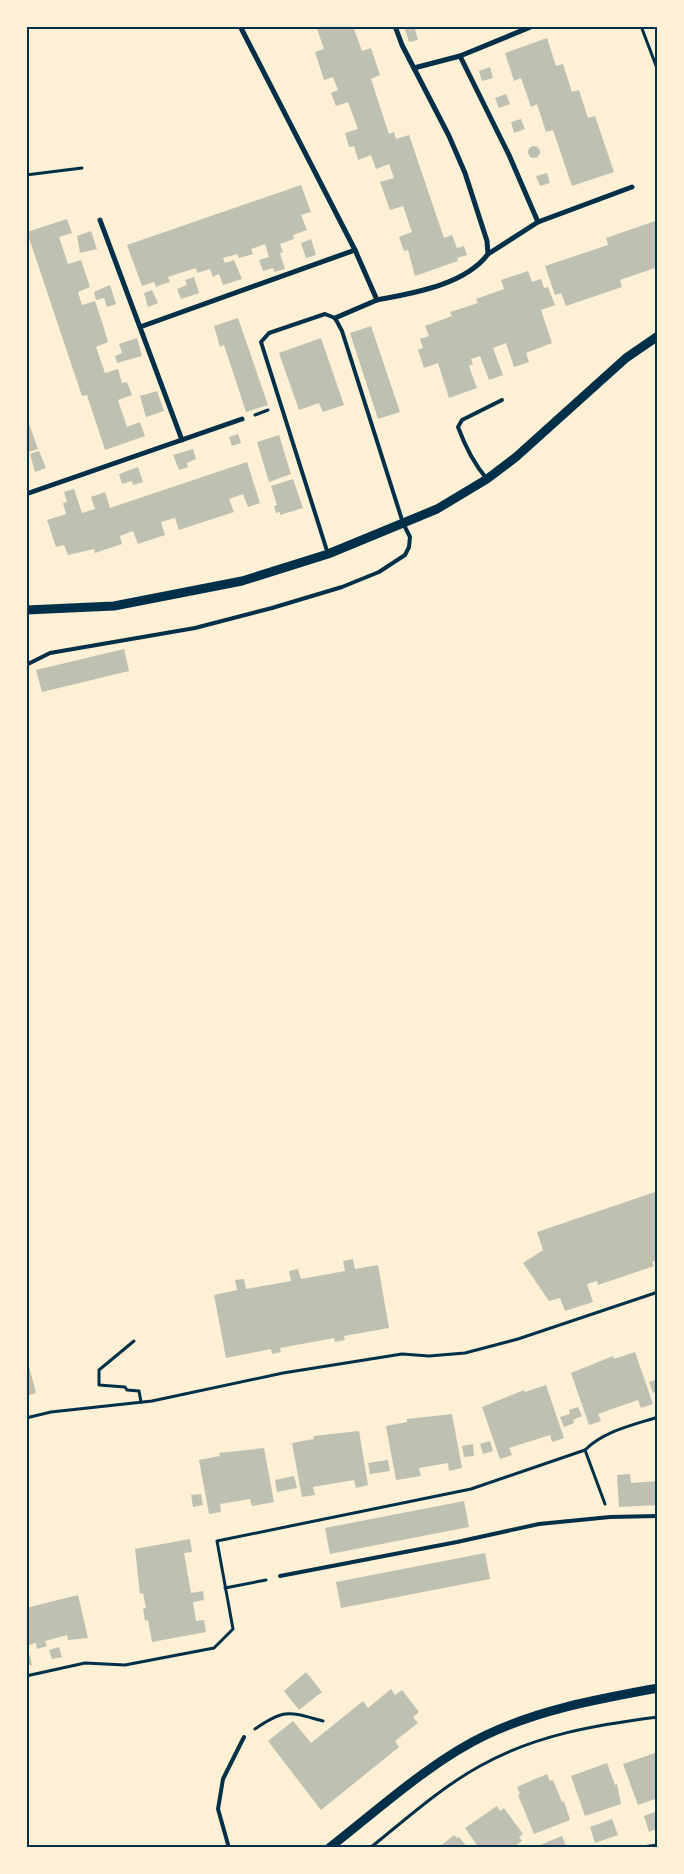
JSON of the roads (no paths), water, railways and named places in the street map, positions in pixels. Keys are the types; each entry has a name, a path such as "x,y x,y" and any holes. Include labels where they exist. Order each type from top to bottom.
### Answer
{"street":[{"path":"240,26 355,250 378,300"},
{"path":"395,26 465,173 487,241 488,254"},
{"path":"414,68 460,56 533,26"},
{"path":"460,56 509,155 538,222"},
{"path":"334,318 378,300 429,290 481,264 488,254 538,222 632,187"},
{"path":"100,220 182,440"},
{"path":"140,327 355,250"},
{"path":"26,610 114,606 242,581 328,554 438,509 487,479 516,458 626,358 658,336"},
{"path":"26,494 242,419"},
{"path":"330,1848 433,1768 485,1735 525,1718 562,1707 658,1688"},
{"path":"642,1848 658,1846"}],"lane":[{"path":"26,665 50,653 195,628 272,608 342,587 379,572 405,555 409,547 410,537 403,523 342,330 334,318 325,314 269,332 261,342 328,554"},
{"path":"487,479 463,441 458,427 462,420 502,400"},
{"path":"280,1576 457,1542 539,1524 610,1516 658,1516"},
{"path":"229,1848 218,1809 223,1780 244,1736"}]}
